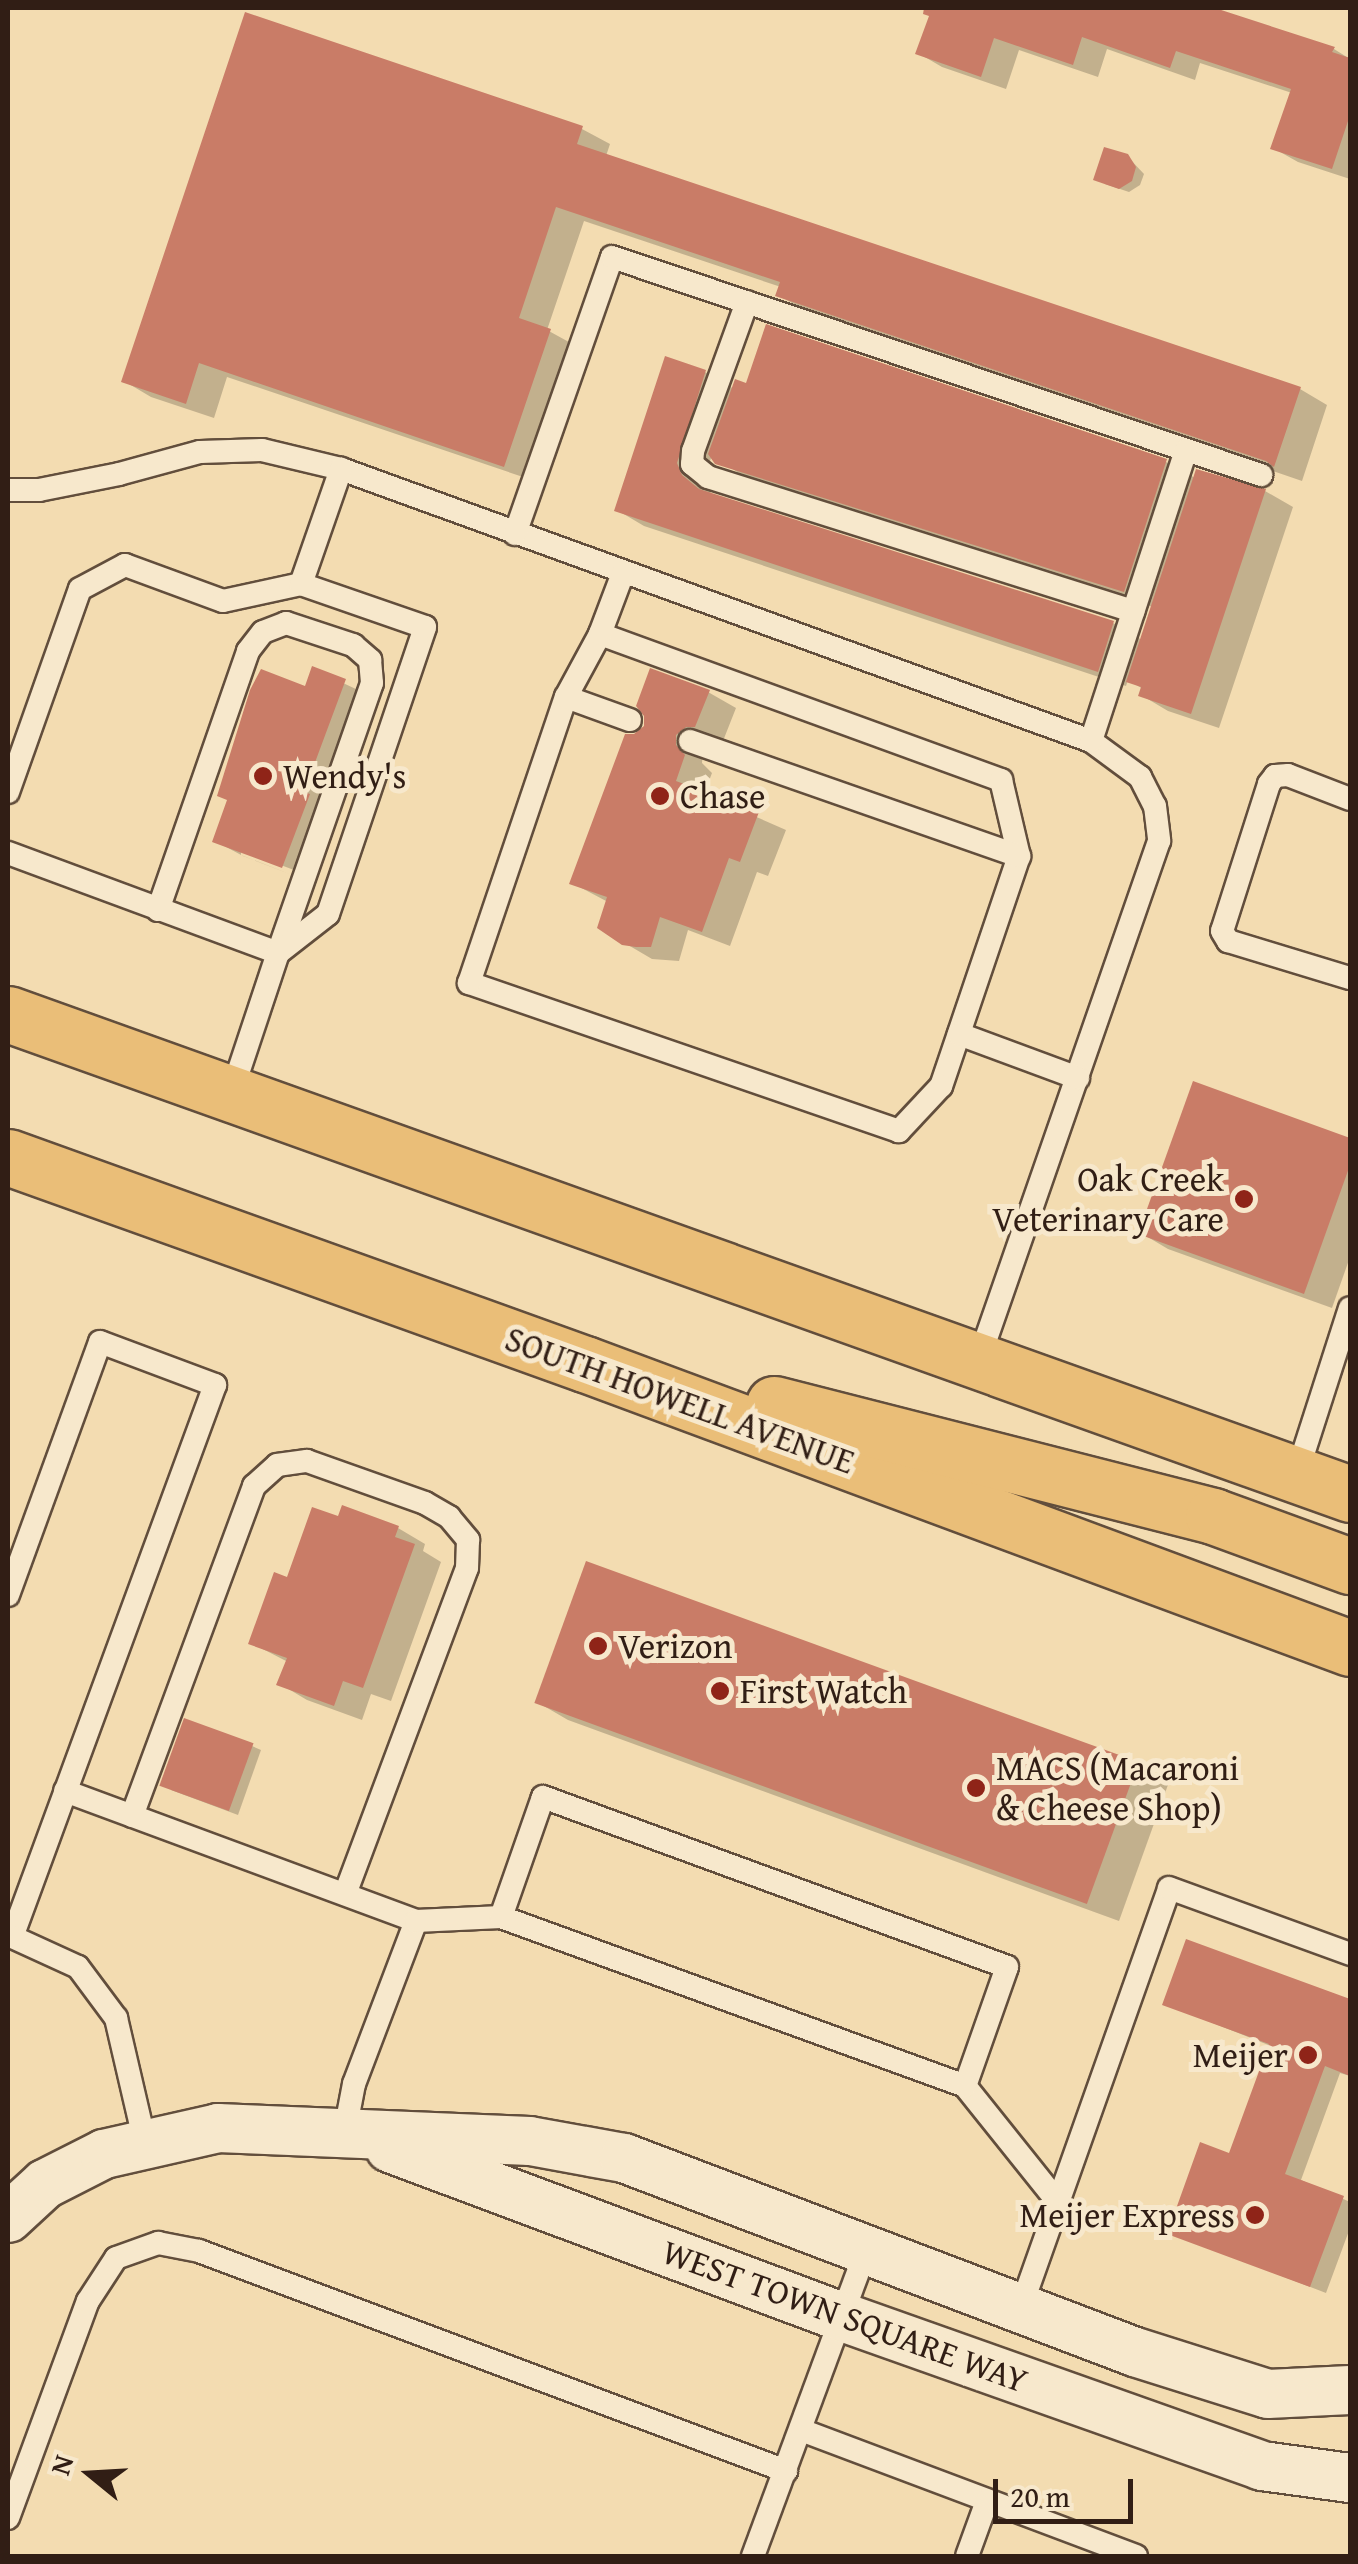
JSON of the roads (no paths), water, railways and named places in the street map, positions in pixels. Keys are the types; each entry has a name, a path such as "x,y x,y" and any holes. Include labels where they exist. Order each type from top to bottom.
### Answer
{"main road":[{"path":"8,1014 1350,1494"},
{"name":"SOUTH HOWELL AVENUE","path":"8,1157 586,1364 1350,1648"},
{"path":"586,1364 838,1418 1176,1506 1350,1566"}],"street":[{"name":"WEST TOWN SQUARE WAY","path":"8,2218 45,2184 104,2154 218,2128 345,2130 530,2141 624,2158 1135,2352 1268,2394 1350,2390"},
{"name":"WEST TOWN SQUARE WAY","path":"345,2130 842,2317 1262,2466 1350,2478"}],"lane":[{"path":"515,534 612,257 1260,475"},
{"path":"746,302 693,451 692,464 708,476 1134,611"},
{"path":"8,490 39,490 102,478 200,452 262,450 341,469 1091,741 1140,777 1155,806 1159,841 979,1359"},
{"path":"1091,741 1186,450"},
{"path":"301,584 341,469"},
{"path":"8,792 80,589 125,565 223,600 301,584 425,628 328,914 278,953"},
{"path":"600,634 1001,780 1019,856 941,1086 899,1132 470,983 566,697 600,634 623,573"},
{"path":"158,910 248,652 263,632 286,623 353,645 370,660 372,683 231,1096"},
{"path":"566,697 630,720"},
{"path":"690,741 1019,856"},
{"path":"1350,799 1288,774 1275,776 1269,784 1222,931 1228,940 1350,978"},
{"path":"8,853 278,953"},
{"path":"959,1034 1078,1078"},
{"path":"1297,1473 1350,1308"},
{"path":"8,1595 100,1342 215,1385 10,1936 78,1967 116,2018 145,2143"},
{"path":"132,1816 254,1486 278,1465 307,1461 425,1503 449,1517 468,1540 468,1568 345,1894"},
{"path":"65,1792 416,1920 501,1917 965,2086 1058,2202"},
{"path":"501,1917 544,1797 1007,1967 965,2086"},
{"path":"1021,2308 1169,1888 1350,1954"},
{"path":"345,2130 354,2084 416,1920"},
{"path":"8,2518 88,2301 116,2258 158,2243 199,2250 786,2471"},
{"path":"754,2556 866,2251"},
{"path":"801,2430 1136,2556"},
{"path":"967,2556 987,2500"}],"place":[{"name":"Wendy's","path":"263,776"},
{"name":"Chase","path":"660,796"},
{"name":"Oak Creek Veterinary Care","path":"1244,1199"},
{"name":"Verizon","path":"598,1646"},
{"name":"First Watch","path":"720,1691"},
{"name":"MACS (Macaroni & Cheese Shop)","path":"976,1788"},
{"name":"Meijer","path":"1308,2055"},
{"name":"Meijer Express","path":"1255,2215"}]}
